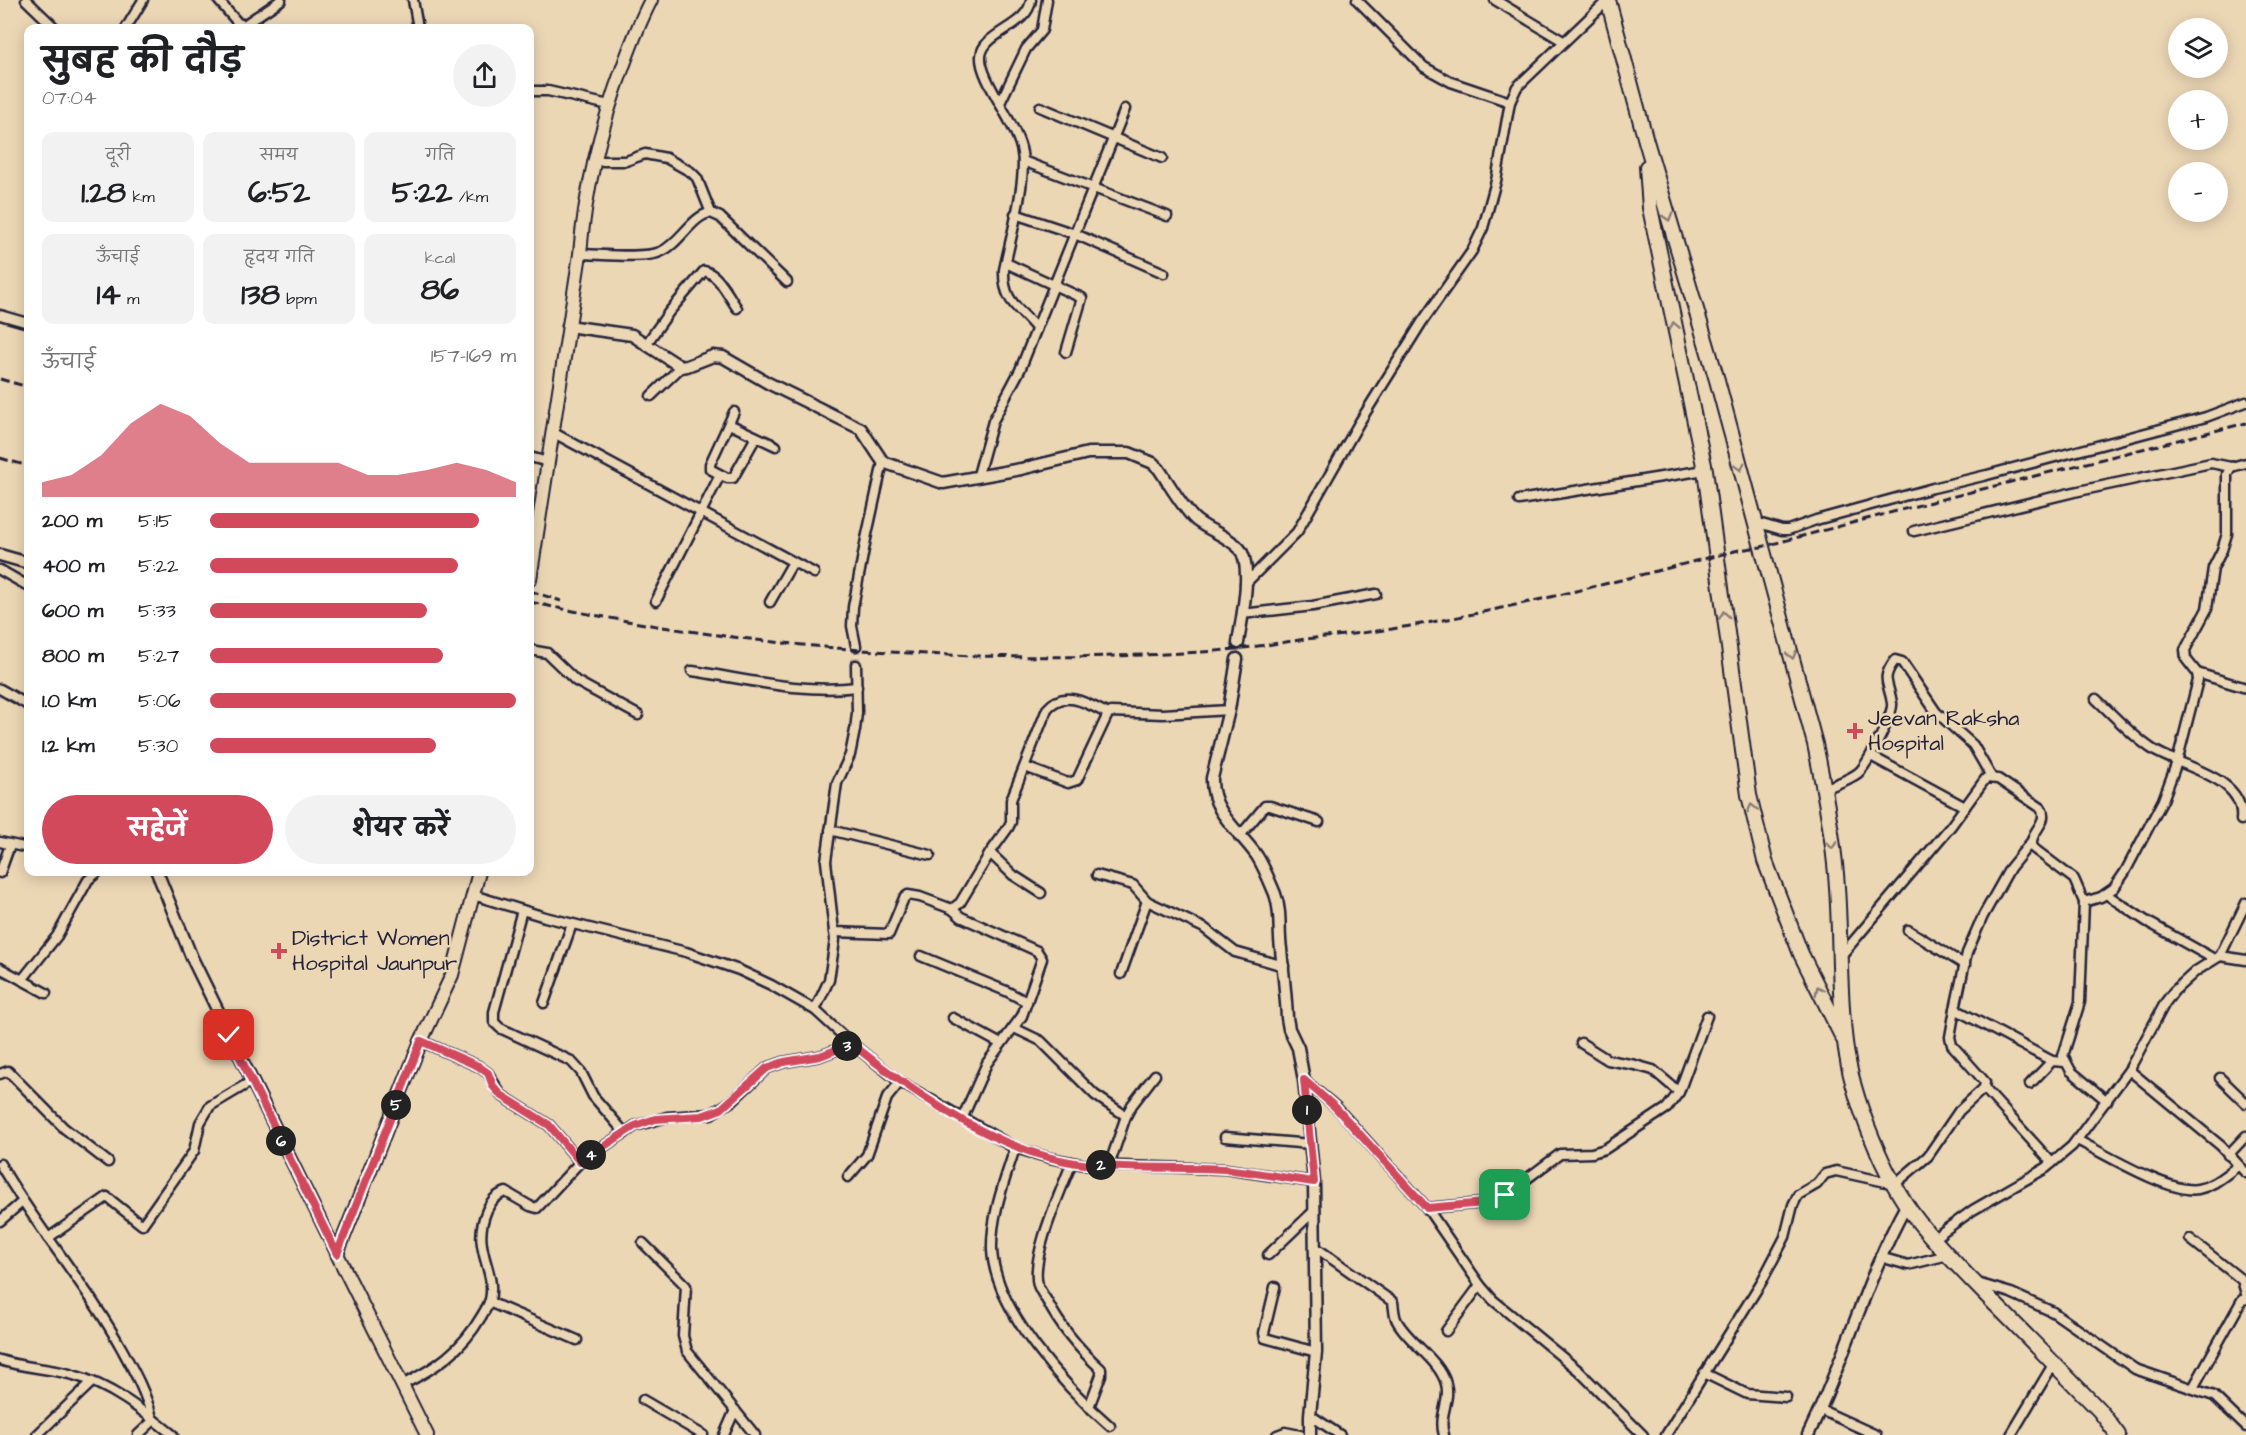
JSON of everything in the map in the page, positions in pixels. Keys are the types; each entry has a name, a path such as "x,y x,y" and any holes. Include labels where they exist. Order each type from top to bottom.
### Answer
{"highway":[{"path":"1608,0 1646,141 1717,380 1792,653 1825,789 1836,874 1845,1043 1854,1084 1864,1113 1874,1141 1907,1204 1948,1255 2100,1411 2118,1435"},
{"path":"1646,141 1650,208 1705,470 1749,795 1766,861 1801,954 1845,1043"}],"main road":[{"path":"534,553 579,254 583,213 593,161 609,105 642,17 651,0"},
{"path":"427,1435 337,1254 421,1041 452,975 477,876"}],"street":[{"path":"26,0 51,24"},
{"path":"128,24 143,0"},
{"path":"218,0 240,24"},
{"path":"247,24 281,0"},
{"path":"413,0 415,24"},
{"path":"1000,103 1026,49 1042,30 1047,0"},
{"path":"1357,0 1424,67 1451,82 1510,102"},
{"path":"1495,0 1563,41"},
{"path":"1245,584 1297,532 1365,413 1422,322 1472,251 1483,228 1496,181 1510,102 1516,87 1608,0"},
{"path":"1031,1 1045,19"},
{"path":"1031,1 1024,16 990,41 982,51 981,57 984,71 1016,134 1023,160 1022,183 1006,263 1004,283 1006,294 1036,330"},
{"path":"534,91 548,91 609,105"},
{"path":"1040,107 1162,158"},
{"path":"978,475 993,421 1026,356 1125,109"},
{"path":"593,161 626,161 645,154 666,158 697,178 711,213"},
{"path":"1023,160 1167,216"},
{"path":"579,254 657,254 670,247 700,216 711,213 720,217 787,282"},
{"path":"1016,214 1075,234 1164,273"},
{"path":"1006,263 1082,298 1066,352"},
{"path":"647,343 674,305 704,271 714,276 737,308"},
{"path":"0,315 24,321"},
{"path":"568,326 632,335 681,367"},
{"path":"651,396 681,367 713,356 723,357 768,383 861,429 884,462 943,483 1088,453 1129,453 1137,456 1153,463 1159,469 1195,520 1241,550 1245,561 1245,584 1238,643"},
{"path":"1755,522 1788,530 1816,520 1933,488 2206,417 2246,402"},
{"path":"734,412 710,466 711,470 730,479 734,477 756,437"},
{"path":"729,424 776,446"},
{"path":"552,432 814,573"},
{"path":"534,458 548,462"},
{"path":"856,646 852,626 853,607 884,462"},
{"path":"1914,531 2074,492 2211,463 2231,467 2246,463"},
{"path":"2084,902 2106,894 2114,888 2125,872 2163,800 2177,762 2198,686 2197,673 2186,659 2185,650 2207,609 2213,568 2227,534 2227,481 2231,467"},
{"path":"1519,500 1705,470"},
{"path":"656,601 720,475"},
{"path":"0,555 24,562"},
{"path":"770,602 794,562"},
{"path":"0,570 24,584"},
{"path":"1242,614 1313,606 1376,594"},
{"path":"534,650 547,652 576,681 638,715"},
{"path":"1237,659 1212,778 1212,788 1219,809 1227,823 1257,857 1275,894 1280,912 1280,948 1284,966 1287,1018 1289,1029 1298,1048 1304,1080 1314,1182 1316,1352 1310,1435"},
{"path":"1825,789 1857,774 1871,756 1893,706 1886,676 1898,660 1902,662 1936,712 1973,745 1992,778"},
{"path":"815,1010 830,980 835,940 826,873 837,783 850,755 855,730 856,665"},
{"path":"692,671 806,688 832,690 857,687"},
{"path":"2197,673 2246,688"},
{"path":"0,689 24,703"},
{"path":"952,909 960,903 1011,822 1011,800 1047,709 1052,702 1080,699 1108,714"},
{"path":"2096,699 2149,747 2177,762 2209,774 2223,783 2239,799 2242,811 2241,820"},
{"path":"1025,767 1068,783 1077,780 1108,714 1117,711 1163,714 1228,710"},
{"path":"1871,756 1965,807"},
{"path":"1840,957 1951,826 1986,778 1998,779 2041,808 2044,814 2043,820 2032,836 2033,848 2074,879 2084,902 2080,1002 2064,1048 2065,1062 2071,1071 2107,1101"},
{"path":"1239,837 1265,806 1318,822"},
{"path":"830,830 930,855"},
{"path":"0,842 24,847"},
{"path":"1666,1435 1762,1281 1785,1237 1793,1205 1798,1196 1817,1184 1825,1174 1836,1171 1895,1184 1928,1156 1959,1111 1984,1088 1986,1082 1952,1045 1950,1036 1955,1009 1965,965 1983,916 2010,868 2031,842"},
{"path":"0,873 10,845"},
{"path":"990,853 1013,875 1041,893"},
{"path":"1097,874 1133,885 1147,901 1204,928 1235,952 1284,966"},
{"path":"21,980 57,936 88,880 93,876"},
{"path":"160,876 192,958 337,1254"},
{"path":"2106,894 2146,921 2217,957 2246,960"},
{"path":"472,895 573,924 686,952 712,960 771,985 815,1010 852,1044 900,1082 1015,1148 1072,1162 1109,1166 1225,1169 1314,1182"},
{"path":"834,932 885,936 889,934 904,898 908,895 952,909 961,917 1041,954 1041,964 1022,1016 987,1063 962,1119"},
{"path":"1121,974 1147,901"},
{"path":"1934,1238 1973,1210 2052,1163 2077,1140 2129,1070 2165,1003 2174,991 2217,957 2246,903"},
{"path":"522,910 494,1012 494,1022 500,1028 571,1061 581,1072 593,1096 625,1133"},
{"path":"544,1003 573,924"},
{"path":"1908,930 1965,965"},
{"path":"921,956 1027,1002"},
{"path":"0,968 46,993"},
{"path":"1955,1009 2052,1061 2065,1062"},
{"path":"1427,1208 1484,1203 1505,1195 1560,1154 1592,1153 1605,1149 1667,1108 1679,1092 1707,1016"},
{"path":"953,1018 1001,1044"},
{"path":"1014,1028 1041,1041 1095,1095 1126,1116"},
{"path":"421,1041 478,1066 488,1073 493,1086 501,1095 549,1125 580,1162"},
{"path":"1581,1043 1608,1060 1653,1070 1679,1092"},
{"path":"402,1385 429,1372 447,1359 474,1330 489,1302 491,1289 480,1235 482,1222 491,1201 499,1194 506,1192 537,1208 580,1162 625,1133 655,1119 711,1114 732,1101 767,1068 784,1062 820,1056 852,1044"},
{"path":"2030,1084 2052,1061"},
{"path":"2129,1070 2221,1146 2246,1173"},
{"path":"0,1074 8,1071 64,1128 108,1162"},
{"path":"1109,1166 1126,1116 1155,1075"},
{"path":"2220,1078 2246,1103"},
{"path":"1304,1080 1335,1107 1427,1208 1480,1285 1493,1300 1579,1371 1643,1435"},
{"path":"48,1238 107,1197 142,1225 194,1152 200,1123 210,1107 252,1081"},
{"path":"848,1177 867,1155 887,1098 900,1082"},
{"path":"1984,1088 2052,1163"},
{"path":"2228,1155 2246,1136"},
{"path":"1225,1137 1311,1144"},
{"path":"2077,1140 2147,1175 2185,1188 2195,1189 2213,1184 2238,1166"},
{"path":"1015,1148 999,1200 993,1234 994,1266 1001,1287 1015,1317 1035,1346 1074,1393 1110,1426"},
{"path":"1072,1162 1044,1238 1037,1274 1038,1286 1059,1323 1081,1351 1101,1369 1101,1375 1089,1407"},
{"path":"0,1164 22,1202 88,1293 144,1390 153,1419"},
{"path":"0,1221 22,1202"},
{"path":"1808,1435 1821,1410 1880,1257 1907,1204"},
{"path":"1268,1255 1315,1210"},
{"path":"2190,1239 2242,1280 2246,1294"},
{"path":"643,1243 681,1279 686,1289 684,1347 755,1435"},
{"path":"1315,1246 1393,1302 1396,1320 1434,1364 1446,1382 1441,1418 1444,1435"},
{"path":"1880,1257 1908,1265 1948,1255"},
{"path":"1973,1281 2011,1293 2053,1312 2135,1369 2214,1396 2246,1427"},
{"path":"1446,1331 1480,1285"},
{"path":"1275,1287 1265,1338 1316,1352"},
{"path":"2193,1388 2242,1300 2246,1299"},
{"path":"489,1302 577,1341"},
{"path":"0,1360 75,1375 92,1382 122,1396 173,1435"},
{"path":"2011,1435 2054,1364"},
{"path":"1704,1373 1747,1394 1786,1397"},
{"path":"37,1435 92,1382"},
{"path":"643,1400 703,1435"},
{"path":"724,1435 735,1410"},
{"path":"1821,1410 1875,1435"},
{"path":"1310,1415 1340,1435"},
{"path":"138,1435 153,1419"},
{"path":"1277,1435 1285,1432 1300,1435"}],"tunnel":[{"path":"856,646 856,665"}],"railway":[{"path":"0,379 24,386"},
{"path":"534,603 613,619 696,632 780,643 864,650 1033,657 1118,656 1228,650 1392,629 1523,603 1739,550 1761,547 2246,423"},
{"path":"0,458 24,465"},
{"path":"534,592 561,601"}],"place":[{"name":"Jeevan Raksha Hospital","path":"1855,731"},
{"name":"District Women Hospital Jaunpur","path":"279,951"}],"route":[{"path":"229,1035 337,1254 421,1041 478,1066 488,1073 493,1086 501,1095 549,1125 580,1162 635,1126 667,1117 702,1116 721,1109 767,1068 784,1062 820,1056 852,1044 900,1082 1015,1148 1086,1165 1225,1169 1314,1182 1304,1080 1335,1107 1427,1208 1484,1203 1505,1195"}]}
